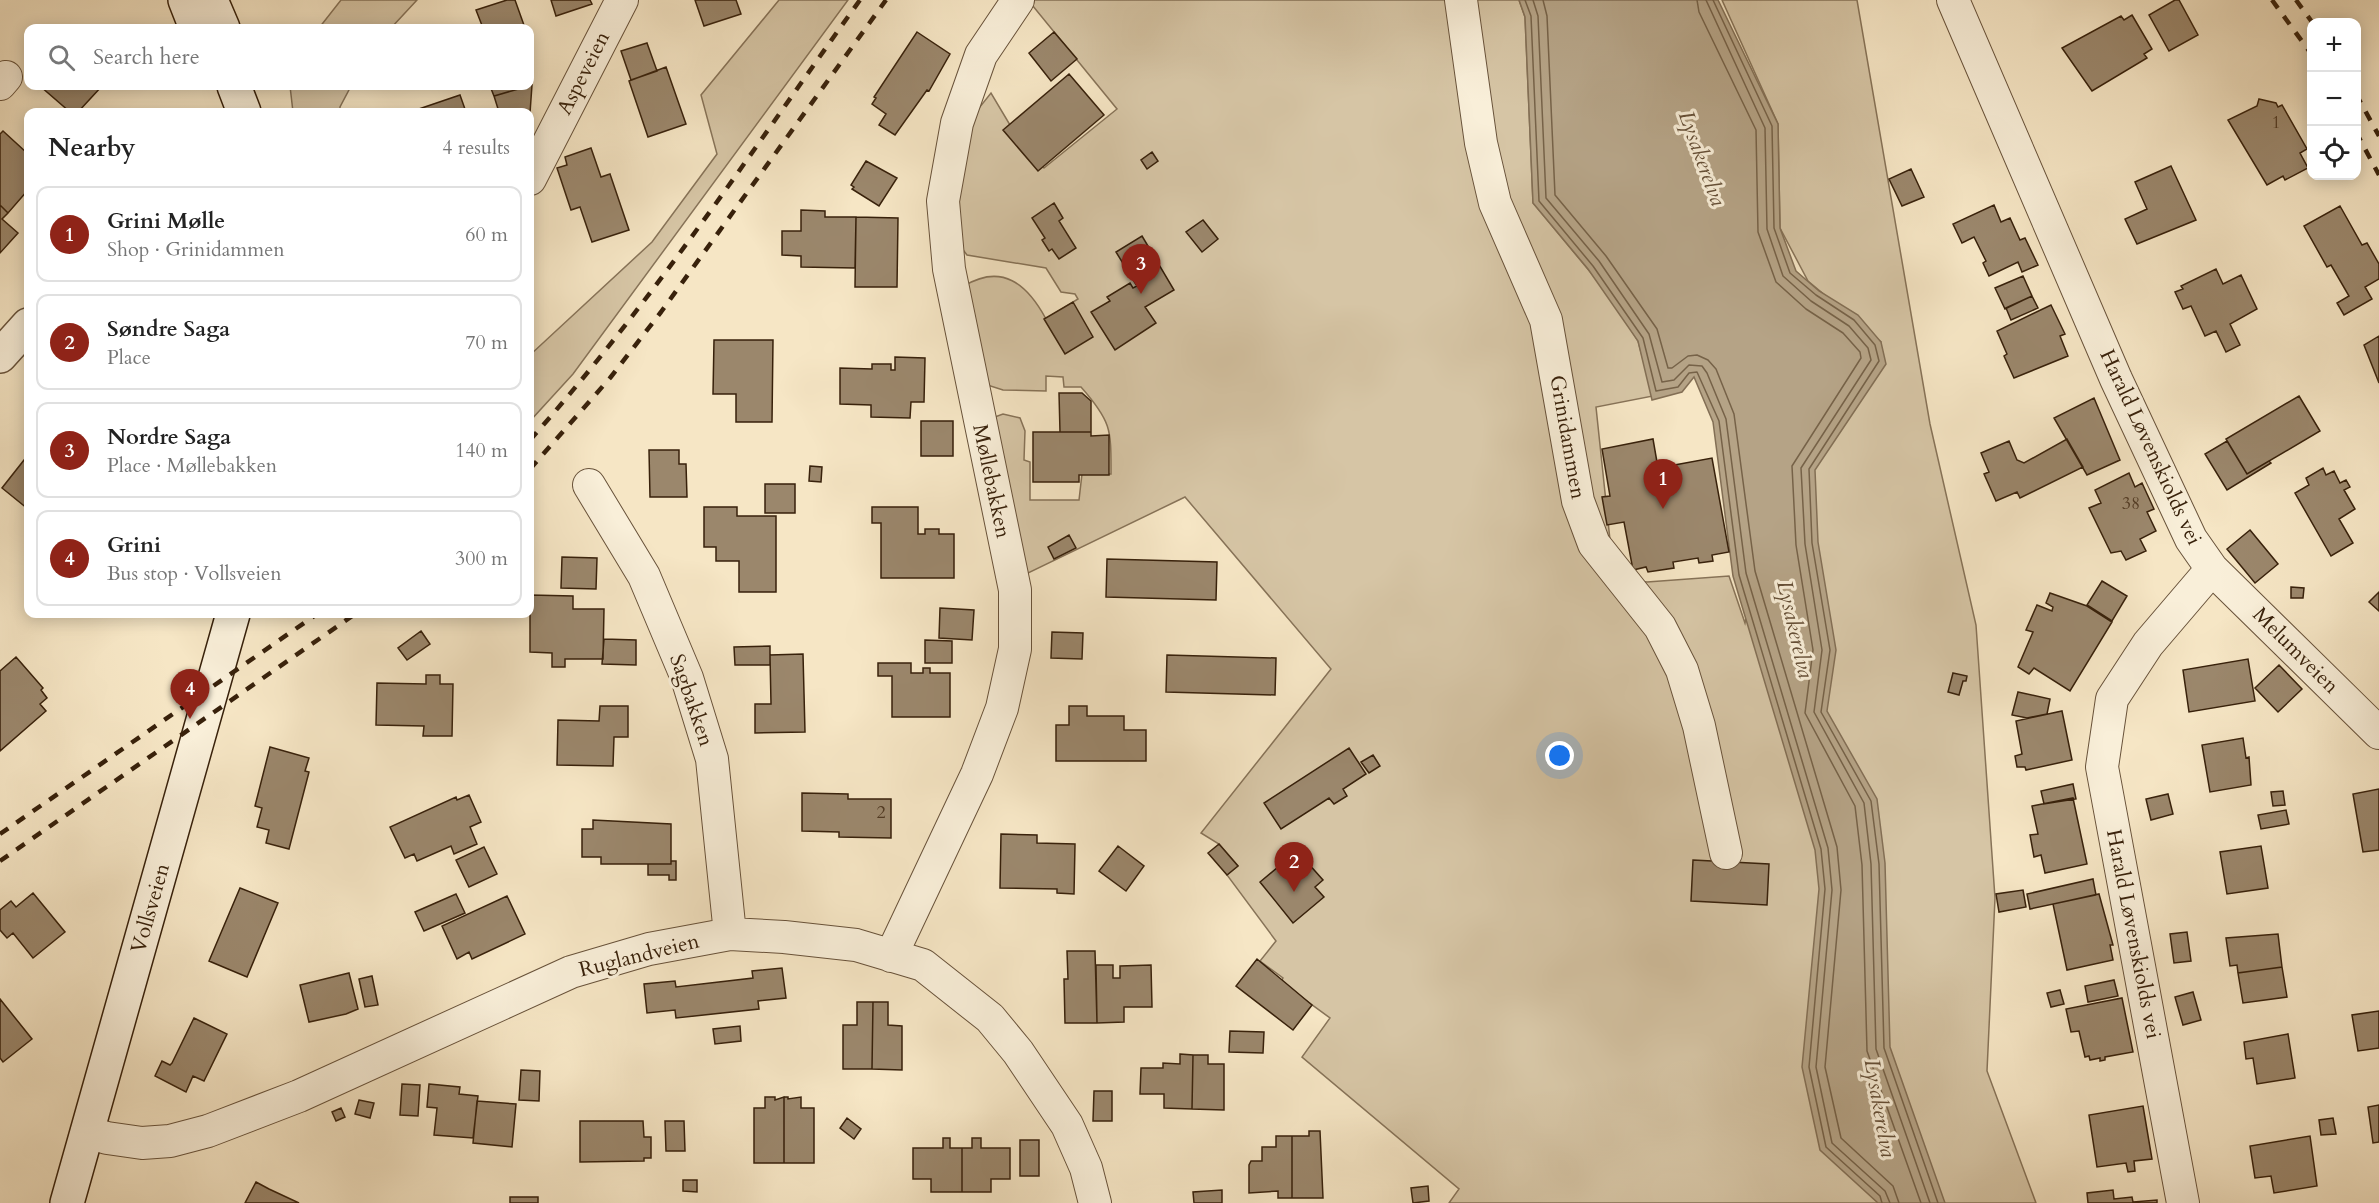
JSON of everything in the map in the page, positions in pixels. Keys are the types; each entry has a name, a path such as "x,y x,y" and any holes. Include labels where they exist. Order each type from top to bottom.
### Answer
{"main road":[{"path":"185,0 194,24"},
{"path":"211,0 221,24"},
{"path":"0,354 24,329"},
{"name":"Vollsveien","path":"67,1203 232,618"}],"street":[{"name":"Aspeveien","path":"534,171 622,0"},
{"name":"Møllebakken","path":"891,956 977,774 1002,708 1015,649 1015,590 949,269 943,201 957,123 981,55 1018,0"},
{"name":"Grinidammen","path":"1461,0 1481,143 1493,193 1546,320 1578,501 1594,544 1660,627 1682,670 1699,726 1726,853"},
{"name":"Harald Løvenskiolds vei","path":"1953,0 2116,379 2192,539 2212,569 2148,644 2112,699 2102,767 2183,1203"},
{"name":"Sagbakken","path":"589,485 644,576 687,678 712,759 730,934"},
{"name":"Melumveien","path":"2212,569 2379,733"},
{"name":"Ruglandveien","path":"87,1132 142,1143 170,1141 208,1131 299,1096 571,972 649,949 730,934 784,937 856,945 923,965 990,1018 1018,1052 1067,1125 1086,1168 1095,1203"}],"shaded area":[{"path":"341,0 417,0 395,24 322,24"},
{"path":"779,0 848,0 573,374 534,417 534,351 652,242 717,154 701,95"},
{"path":"1028,0 1519,0 1525,17 1533,203 1611,297 1638,341 1653,396 1596,407 1614,578 1647,582 1729,576 1745,623 1770,497 1881,342 1808,281 1780,228 1778,124 1722,0 1857,0 1930,424 1976,625 1995,898 1987,1071 2036,1203 1449,1203 1459,1189 1302,1057 1330,1018 1281,982 1283,978 1260,961 1276,941 1227,875 1238,866 1219,844 1201,833 1331,669 1185,497 1022,576 992,418 1003,414 1020,418 1025,431 1024,460 1030,462 1030,500 1079,500 1082,474 1111,474 1110,436 1099,409 1081,387 1064,387 1063,377 1046,376 1046,391 1003,390 981,383 964,286 978,279 990,277 1002,277 1012,281 1031,296 1046,319 1078,299 1075,294 1061,292 1046,268 967,255 957,242 953,217 975,113 991,93 1010,125 1044,168 1117,109"},
{"path":"290,90 349,90 340,108 293,108"}],"water":[{"name":"Lysakerelva","path":"1519,0 1718,0 1778,124 1780,228 1796,271 1819,291 1858,315 1881,342 1886,364 1815,470 1818,542 1836,650 1827,711 1877,799 1885,863 1890,1047 1945,1203 1878,1203 1820,1150 1802,1067 1819,889 1815,850 1733,576 1713,422 1694,377 1682,392 1652,400 1638,341 1588,269 1533,203 1525,17"}],"building":[{"path":"507,0 515,0 524,24 481,24 476,10"},
{"path":"551,0 590,0 592,4 556,16"},
{"path":"695,0 736,0 741,14 704,26"},
{"path":"2179,0 2198,35 2169,51 2149,15"},
{"path":"2132,15 2152,49 2144,54 2147,58 2092,91 2062,48 2121,16 2124,20"},
{"path":"917,32 950,54 929,91 927,90 895,135 879,125 886,114 872,104 876,98 874,97"},
{"path":"1054,32 1077,59 1051,81 1029,53"},
{"path":"647,43 657,71 631,80 621,51"},
{"path":"666,67 686,124 648,137 629,81"},
{"path":"1069,74 1104,115 1038,171 1003,130"},
{"path":"45,90 98,90 82,108 65,108"},
{"path":"492,90 515,90 494,96"},
{"path":"515,90 532,90 530,108 498,108 494,96"},
{"path":"460,95 465,108 422,108"},
{"path":"2259,99 2276,103 2278,107 2282,105 2307,149 2300,153 2307,169 2285,180 2283,176 2267,185 2228,120 2257,106"},
{"path":"3,131 24,150 24,195 8,213 0,205 0,134"},
{"path":"591,148 601,177 610,174 629,230 592,242 580,207 571,210 557,168 567,165 565,157"},
{"path":"1152,152 1158,161 1147,169 1141,160"},
{"path":"866,161 897,178 879,206 852,189 854,187 851,185"},
{"path":"2171,166 2196,220 2137,244 2125,219 2147,209 2135,182"},
{"path":"1911,169 1924,197 1902,206 1889,179"},
{"path":"1054,203 1063,218 1059,221 1076,248 1059,259 1052,249 1049,251 1042,240 1045,238 1032,218"},
{"path":"0,205 8,213 2,219 18,233 0,253"},
{"path":"1994,205 2001,222 2010,218 2020,240 2025,238 2038,265 2022,272 2018,262 1989,276 1983,263 1986,261 1974,237 1962,243 1953,224"},
{"path":"2340,206 2362,245 2367,243 2379,264 2379,279 2365,287 2372,299 2344,315 2337,303 2349,296 2331,265 2327,267 2304,226"},
{"path":"801,210 825,211 825,217 856,217 855,268 801,267 801,256 782,255 782,231 801,231"},
{"path":"856,217 898,218 897,287 855,287"},
{"path":"1203,220 1218,239 1202,252 1186,232"},
{"path":"1142,236 1174,290 1145,307 1156,323 1115,350 1091,312 1110,301 1107,297 1130,283 1133,288 1137,286 1116,252"},
{"path":"2216,269 2223,284 2241,275 2257,309 2230,324 2240,345 2226,352 2216,331 2205,336 2191,306 2183,309 2175,292 2183,289 2181,286"},
{"path":"2023,276 2032,296 2005,309 1995,288"},
{"path":"2032,296 2038,308 2011,320 2006,308"},
{"path":"1073,302 1093,337 1065,354 1044,319"},
{"path":"2051,305 2065,334 2060,336 2068,356 2014,378 2004,356 2007,354 1997,331"},
{"path":"2379,336 2379,383 2364,345"},
{"path":"714,340 773,340 772,422 736,422 736,394 713,394"},
{"path":"895,357 925,358 924,402 911,402 910,418 871,417 871,405 840,404 840,368 872,369 872,364 891,364 891,370 895,370"},
{"path":"1059,393 1082,393 1091,401 1091,432 1060,432"},
{"path":"2299,396 2320,431 2247,474 2226,439"},
{"path":"2094,398 2120,460 2087,475 2054,418"},
{"path":"921,421 953,421 953,456 921,456"},
{"path":"1033,432 1091,432 1091,436 1109,435 1109,475 1079,475 1079,482 1033,482"},
{"path":"1653,439 1658,468 1712,458 1729,552 1712,555 1713,561 1699,563 1698,558 1673,562 1674,568 1648,572 1646,567 1633,570 1624,522 1607,525 1602,497 1610,496 1602,449"},
{"path":"2067,439 2083,467 2020,498 2017,492 1996,501 1984,474 1989,472 1981,453 2009,441 2017,460 2024,463"},
{"path":"2227,441 2247,474 2269,461 2271,463 2227,490 2205,454"},
{"path":"649,450 679,450 679,464 686,464 687,497 650,497"},
{"path":"24,460 24,506 2,488"},
{"path":"810,466 822,467 821,482 809,481"},
{"path":"2323,468 2326,475 2334,471 2340,483 2346,480 2350,487 2344,490 2355,509 2339,519 2353,543 2331,556 2295,493 2309,485 2306,478"},
{"path":"2129,473 2135,487 2142,483 2154,509 2147,512 2156,531 2140,539 2146,551 2126,560 2121,551 2111,553 2089,508 2101,503 2095,490"},
{"path":"765,484 795,484 795,513 765,513"},
{"path":"704,507 737,507 737,516 776,516 776,592 739,592 739,561 716,561 716,547 704,547"},
{"path":"872,507 918,507 918,534 925,534 925,529 939,529 939,534 954,534 954,578 881,578 881,523 872,523"},
{"path":"2250,530 2278,564 2255,583 2227,549"},
{"path":"1069,535 1076,548 1054,559 1048,547"},
{"path":"562,557 597,558 596,589 561,588"},
{"path":"1107,559 1217,562 1216,600 1106,597"},
{"path":"2102,581 2127,596 2112,621 2087,605"},
{"path":"2291,587 2304,588 2303,598 2291,598"},
{"path":"2379,592 2379,611 2369,602"},
{"path":"2050,593 2087,606 2112,622 2070,691 2034,668 2029,674 2018,667 2033,632 2026,630 2037,605 2052,611 2053,607 2046,603"},
{"path":"534,595 573,596 573,609 604,609 603,659 565,659 565,667 552,667 552,653 530,652 530,618 534,618"},
{"path":"940,608 974,610 972,640 939,638"},
{"path":"421,631 430,644 407,660 398,648"},
{"path":"1052,632 1083,633 1082,659 1051,658"},
{"path":"604,639 636,640 636,665 602,664"},
{"path":"925,640 952,641 952,663 925,663"},
{"path":"770,646 770,665 735,665 734,647"},
{"path":"803,654 805,732 755,733 755,704 771,704 770,655"},
{"path":"1167,655 1276,658 1275,695 1166,692"},
{"path":"16,657 43,688 41,690 47,698 40,704 46,711 0,751 0,671"},
{"path":"2248,659 2255,701 2189,712 2183,670"},
{"path":"878,663 911,663 911,673 923,673 923,668 930,668 930,673 950,673 950,717 892,717 892,676 878,676"},
{"path":"2279,665 2302,689 2278,712 2255,688"},
{"path":"1953,673 1967,676 1959,695 1948,692"},
{"path":"426,675 440,675 440,684 453,684 452,736 423,736 424,726 376,725 377,683 426,684"},
{"path":"2018,692 2050,699 2047,714 2027,718 2012,715"},
{"path":"600,706 628,706 628,737 614,737 613,766 557,765 558,720 599,721"},
{"path":"1069,706 1087,706 1087,716 1124,716 1124,730 1146,730 1146,761 1056,761 1056,725 1069,725"},
{"path":"2062,711 2072,760 2026,770 2025,767 2017,767 2015,756 2022,754 2016,721"},
{"path":"2243,738 2246,758 2249,757 2251,785 2210,792 2202,745"},
{"path":"270,747 309,758 305,771 309,772 289,849 266,843 269,830 257,827 262,808 255,806"},
{"path":"1349,748 1366,774 1343,789 1347,796 1334,804 1329,798 1281,829 1264,803"},
{"path":"1373,755 1380,766 1369,773 1361,762"},
{"path":"2073,784 2076,799 2044,804 2041,791"},
{"path":"2379,789 2379,850 2363,852 2353,794"},
{"path":"2283,791 2285,805 2273,806 2271,792"},
{"path":"802,793 848,794 848,799 891,799 891,838 839,837 839,832 802,831"},
{"path":"2168,794 2173,814 2151,820 2146,799"},
{"path":"469,795 481,822 470,827 477,844 454,854 451,846 417,861 414,854 405,858 390,827 456,797 457,800"},
{"path":"2073,798 2087,864 2045,873 2041,855 2034,857 2030,835 2038,834 2032,806"},
{"path":"2286,810 2289,824 2261,829 2258,815"},
{"path":"593,820 671,824 671,864 601,864 601,857 582,857 582,829 593,829"},
{"path":"1001,834 1037,835 1037,843 1075,844 1074,894 1057,893 1057,889 1000,888"},
{"path":"1219,844 1238,866 1227,875 1208,853"},
{"path":"1118,846 1144,866 1126,891 1099,871"},
{"path":"2261,846 2268,888 2227,894 2220,852"},
{"path":"484,847 497,874 469,887 456,860"},
{"path":"1290,857 1300,868 1307,862 1323,880 1315,887 1324,897 1293,923 1260,882"},
{"path":"1693,860 1769,864 1767,905 1691,901"},
{"path":"671,861 676,861 676,880 669,880 669,875 648,875 648,864 671,864"},
{"path":"2093,879 2096,895 2030,909 2027,894"},
{"path":"240,888 278,903 247,977 209,961"},
{"path":"2023,890 2026,907 1999,912 1996,894"},
{"path":"33,893 65,932 33,958 13,933 7,938 0,930 0,910 11,901 16,907"},
{"path":"456,894 465,913 424,931 415,912"},
{"path":"2099,894 2113,945 2110,945 2113,960 2067,970 2053,904"},
{"path":"507,896 525,934 472,959 469,952 457,959 442,926"},
{"path":"2187,932 2191,961 2174,963 2170,934"},
{"path":"2278,934 2282,967 2238,973 2237,965 2230,966 2226,938"},
{"path":"1067,951 1095,951 1097,1023 1065,1023 1064,979 1068,979"},
{"path":"1257,959 1312,1005 1293,1030 1236,986"},
{"path":"1096,965 1113,965 1113,978 1120,978 1120,966 1151,965 1152,1007 1124,1007 1124,1022 1097,1023"},
{"path":"2282,967 2287,997 2243,1003 2238,973"},
{"path":"782,968 786,998 758,1001 759,1009 676,1018 675,1010 647,1013 644,984 675,981 676,987 753,978 752,971"},
{"path":"349,973 358,1009 309,1022 300,985"},
{"path":"372,976 378,1005 365,1007 359,979"},
{"path":"2114,980 2118,996 2088,1002 2085,986"},
{"path":"2060,990 2064,1004 2051,1007 2047,993"},
{"path":"2193,992 2201,1020 2183,1025 2175,997"},
{"path":"2122,998 2133,1052 2105,1057 2105,1060 2100,1061 2100,1058 2090,1060 2089,1056 2085,1057 2079,1031 2071,1032 2066,1009"},
{"path":"0,999 32,1039 3,1062 0,1058"},
{"path":"857,1002 873,1002 872,1069 843,1069 843,1025 857,1025"},
{"path":"873,1002 888,1002 888,1025 902,1026 902,1070 872,1069"},
{"path":"2379,1011 2379,1048 2358,1051 2352,1015"},
{"path":"194,1018 227,1034 204,1081 193,1076 186,1092 155,1076 162,1061 170,1065 172,1063"},
{"path":"740,1026 741,1041 715,1044 713,1029"},
{"path":"1230,1031 1264,1032 1263,1053 1229,1052"},
{"path":"2288,1034 2295,1078 2257,1084 2253,1058 2246,1059 2244,1042"},
{"path":"1180,1054 1193,1055 1192,1109 1164,1108 1164,1094 1140,1094 1141,1068 1163,1068 1163,1063 1180,1064"},
{"path":"1193,1055 1208,1055 1208,1064 1224,1064 1224,1110 1192,1109"},
{"path":"521,1070 540,1071 539,1101 519,1100"},
{"path":"402,1084 420,1085 418,1116 400,1115"},
{"path":"429,1084 460,1087 459,1094 478,1096 473,1138 434,1135 437,1108 427,1107"},
{"path":"1094,1091 1112,1091 1112,1121 1093,1121"},
{"path":"765,1097 775,1097 775,1100 784,1097 784,1163 754,1163 754,1108 765,1108"},
{"path":"784,1097 788,1099 801,1097 801,1108 814,1108 814,1163 784,1163"},
{"path":"359,1100 374,1103 370,1118 355,1114"},
{"path":"477,1101 516,1104 512,1147 473,1143"},
{"path":"2379,1105 2379,1142 2373,1143 2368,1107"},
{"path":"2143,1106 2152,1159 2134,1161 2135,1171 2128,1172 2126,1163 2097,1167 2089,1115"},
{"path":"341,1108 345,1117 336,1121 332,1112"},
{"path":"847,1118 861,1129 854,1139 840,1128"},
{"path":"2333,1118 2336,1134 2321,1135 2319,1120"},
{"path":"580,1121 643,1121 644,1137 651,1137 651,1158 644,1158 644,1161 580,1162"},
{"path":"665,1121 684,1121 685,1151 666,1151"},
{"path":"1309,1131 1320,1131 1323,1198 1292,1198 1292,1136 1309,1136"},
{"path":"1276,1136 1292,1136 1292,1198 1278,1198 1278,1191 1249,1193 1249,1165 1251,1161 1262,1161 1262,1147 1276,1147"},
{"path":"2310,1136 2317,1186 2274,1193 2271,1176 2255,1178 2250,1146"},
{"path":"943,1138 950,1138 950,1148 962,1148 962,1192 931,1192 931,1179 913,1179 913,1148 943,1148"},
{"path":"972,1138 981,1138 981,1148 1010,1148 1010,1179 991,1179 991,1192 962,1192 962,1148 972,1148"},
{"path":"1020,1140 1039,1140 1039,1176 1020,1176"},
{"path":"683,1180 697,1180 697,1192 683,1191"},
{"path":"256,1182 269,1189 299,1203 245,1203"},
{"path":"1428,1186 1429,1201 1413,1203 1411,1188"},
{"path":"1222,1190 1222,1203 1194,1203 1193,1192"},
{"path":"2113,1190 2114,1199 2132,1197 2133,1202 2157,1200 2157,1203 2088,1203 2087,1193"},
{"path":"510,1197 538,1197 538,1203 510,1203"}],"railway":[{"path":"534,435 575,388 660,280 860,0"},
{"path":"534,464 610,378 661,312 886,0"},
{"path":"2272,0 2307,48"},
{"path":"2296,0 2309,18"},
{"path":"2361,103 2379,136"},
{"path":"2361,141 2379,175"},
{"path":"0,834 311,618"},
{"path":"0,861 349,618"}],"place":[{"name":"Nordre Saga","path":"1141,294"},
{"name":"Grini Mølle","path":"1663,509"},
{"name":"Grini","path":"190,719"},
{"name":"Søndre Saga","path":"1294,892"}]}
